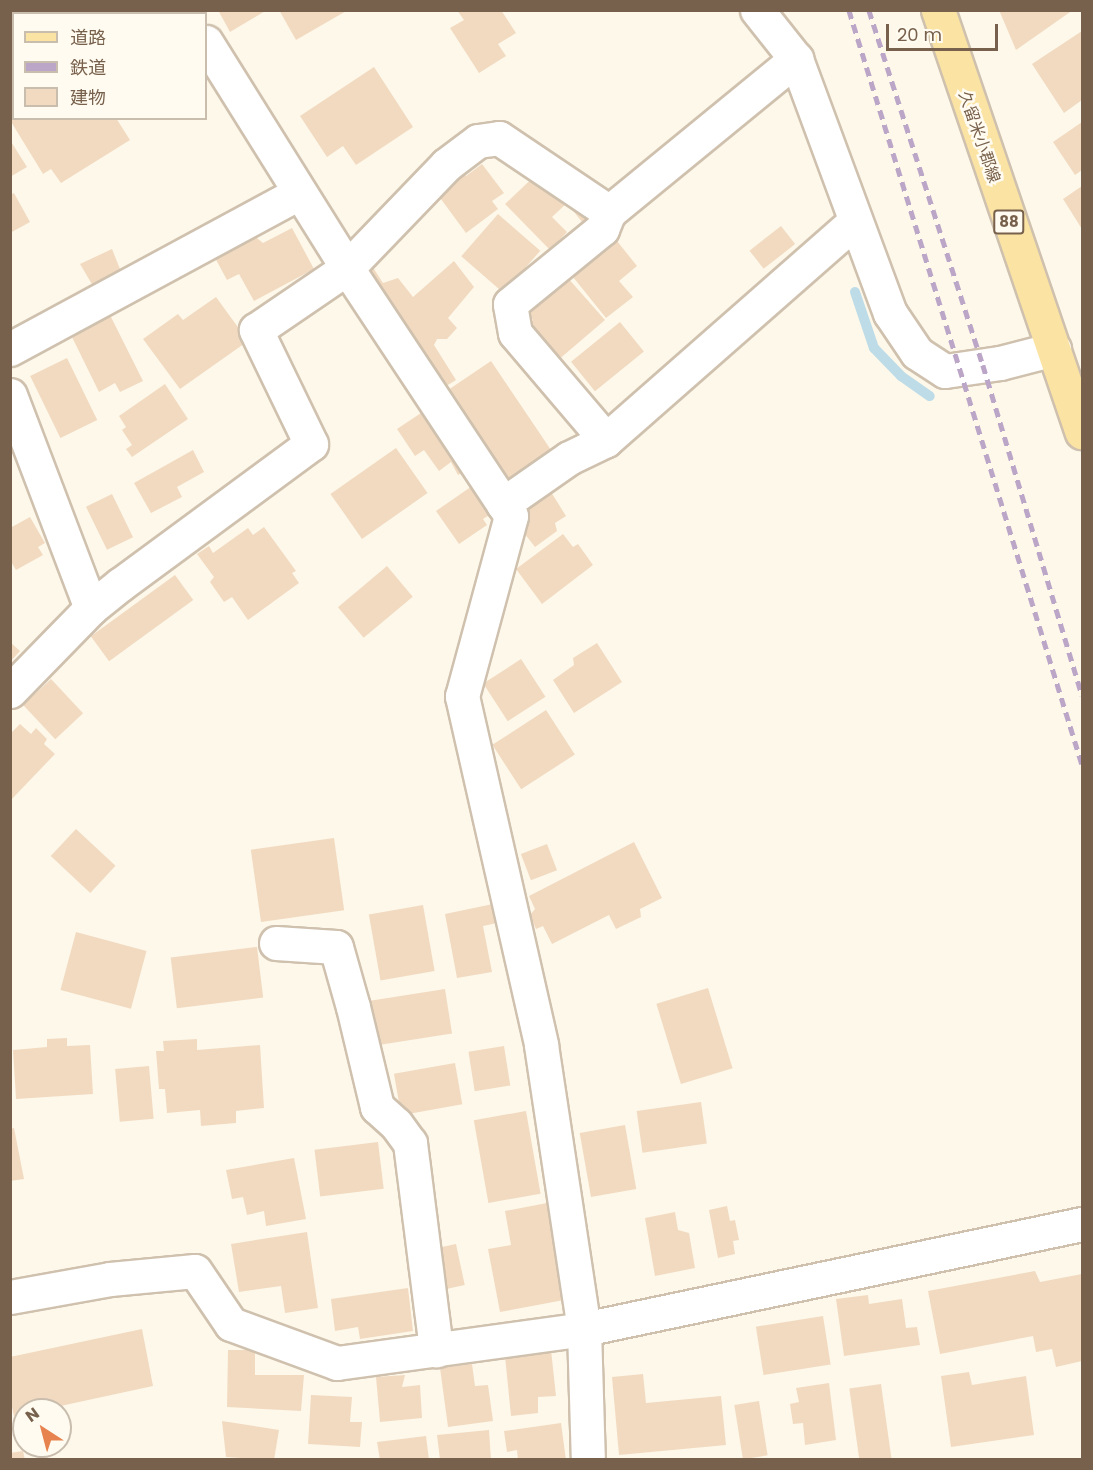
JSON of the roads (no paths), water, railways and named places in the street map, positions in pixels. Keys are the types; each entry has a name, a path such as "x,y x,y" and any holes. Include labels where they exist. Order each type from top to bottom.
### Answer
{"main road":[{"name":"久留米小郡線","path":"938,10 1082,428"}],"street":[{"path":"757,10 796,59 854,222 890,313 917,353 945,371 1000,363 1054,349"},
{"path":"207,44 347,268 511,516 462,696 541,1045 584,1329 588,1460"},
{"path":"606,440 515,333 510,304 602,229 609,212 796,59"},
{"path":"10,692 91,608 310,444 256,330 347,268 446,165 478,141 499,138 609,212"},
{"path":"10,349 299,193"},
{"path":"503,504 569,458 606,440 854,222"},
{"path":"10,395 91,608"},
{"path":"276,943 336,947 377,1107 396,1124 410,1143 436,1350"},
{"path":"10,1297 110,1279 195,1271 231,1324 337,1363 584,1329 1083,1224"}],"waterway":[{"path":"855,292 874,348 901,376 930,396"}],"railway":[{"path":"849,10 1082,764"},
{"path":"869,10 983,365 1082,695"}]}
